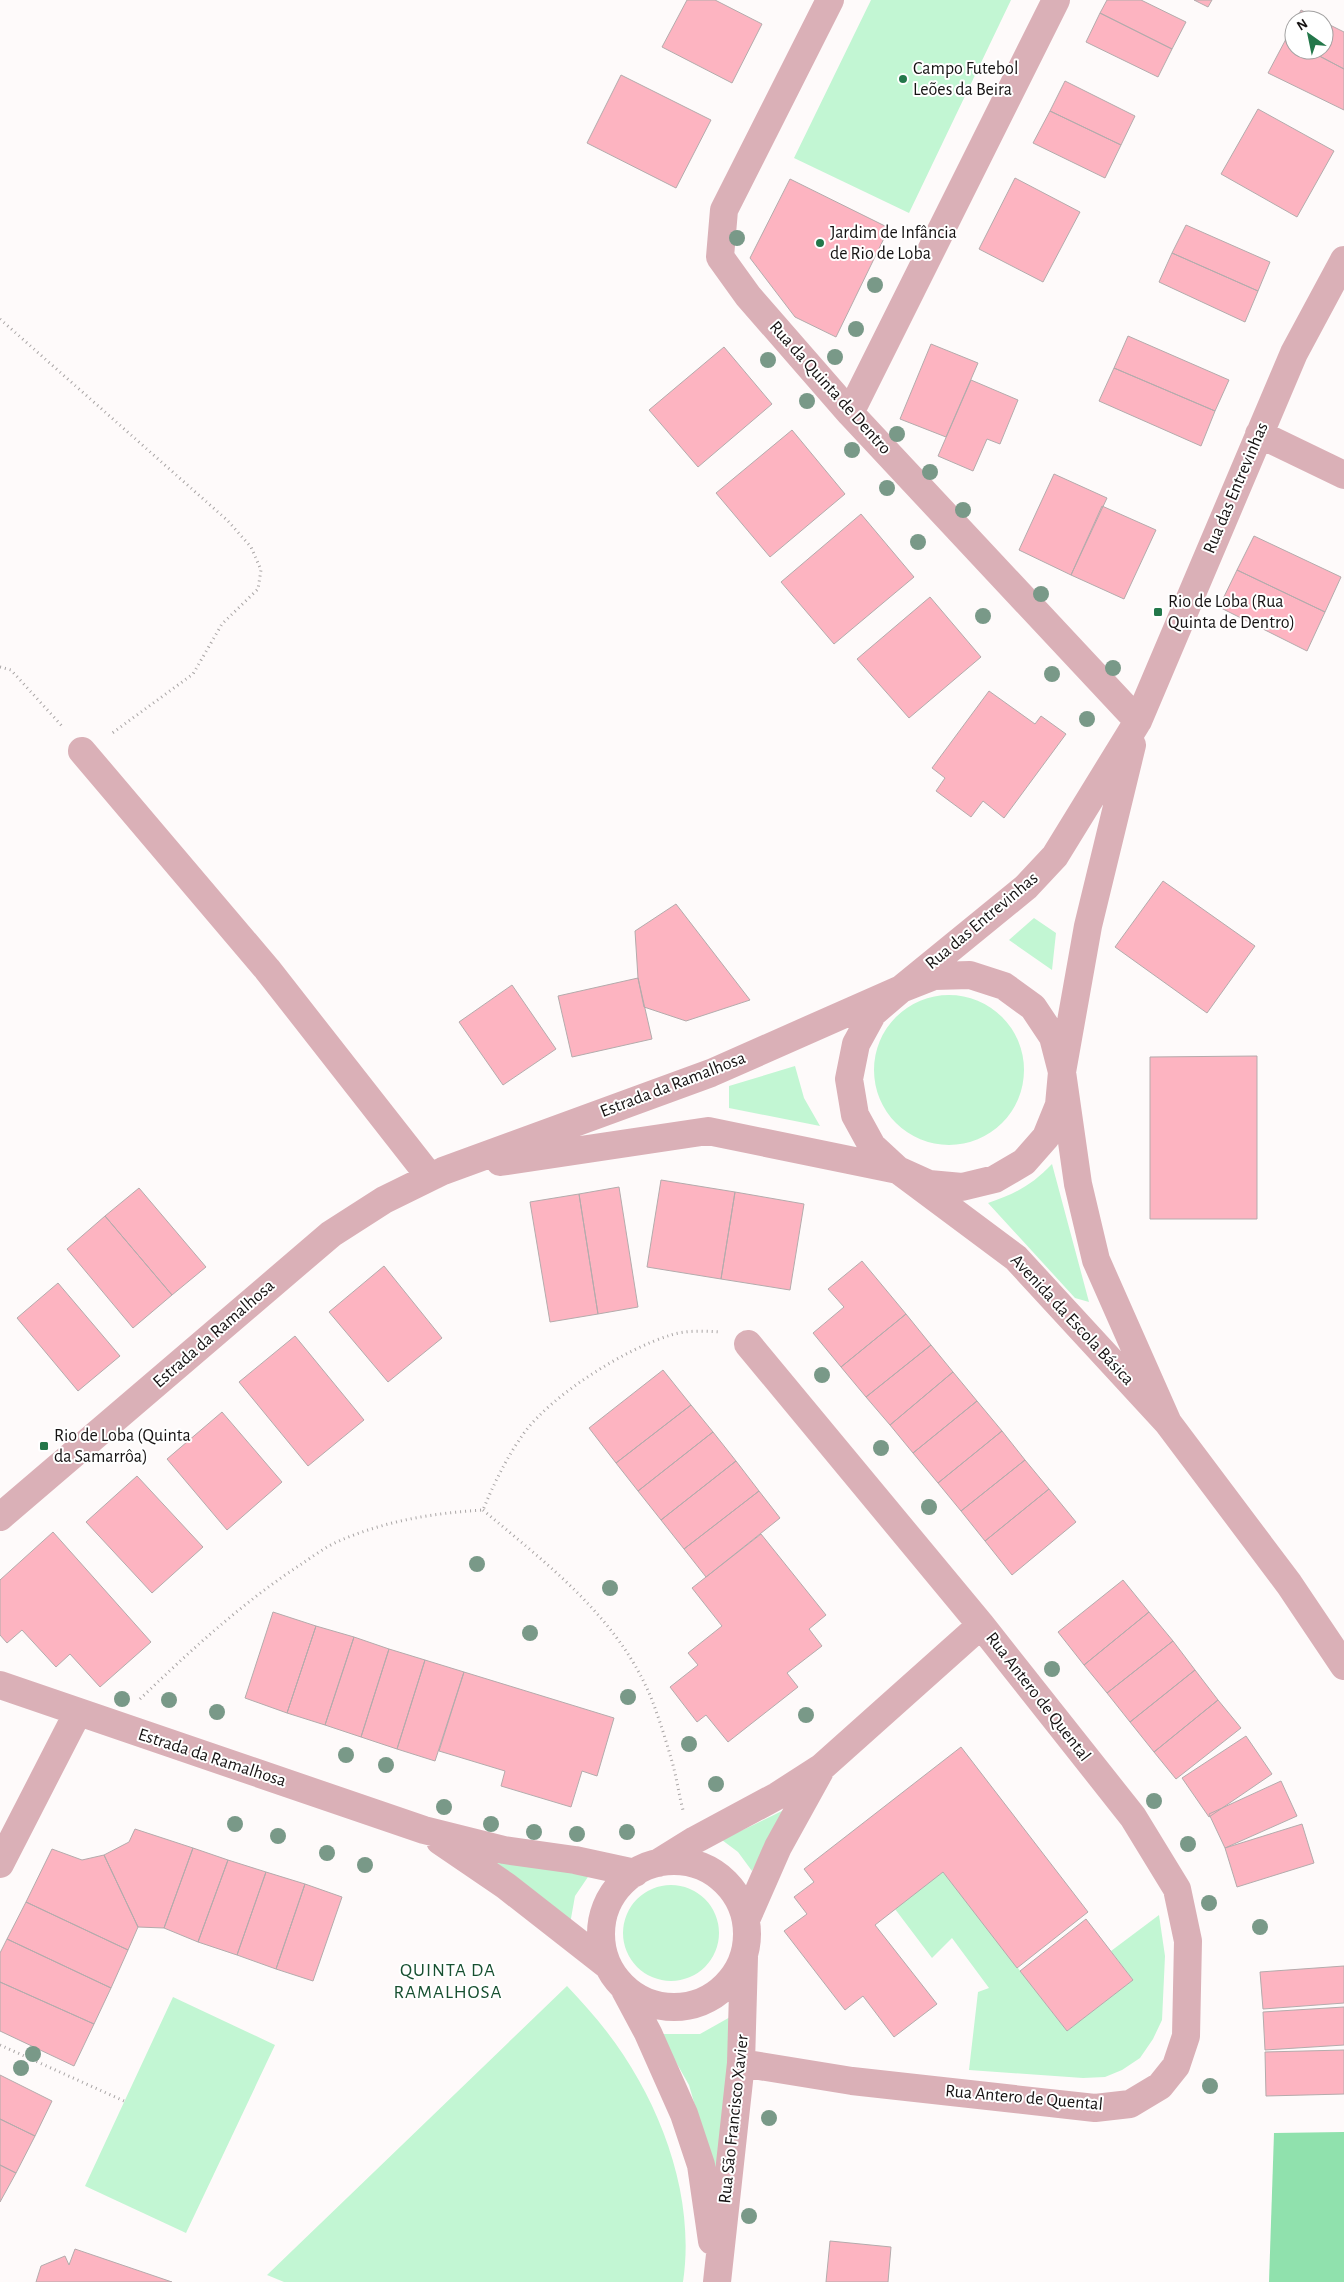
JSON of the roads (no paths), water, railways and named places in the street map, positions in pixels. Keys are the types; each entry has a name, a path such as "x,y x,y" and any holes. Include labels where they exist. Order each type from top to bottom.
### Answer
{"street":[{"name":"Rua da Quinta de Dentro","path":"830,0 724,210 720,257 748,296 850,413 1138,721"},
{"path":"850,413 1056,0"},
{"name":"Rua das Entrevinhas","path":"901,989 1026,887 1055,856 1138,721 1294,353 1344,260"},
{"path":"1259,434 1344,475"},
{"name":"Rua das Entrevinhas","path":"1062,1072 1088,926 1138,721"},
{"path":"82,751 267,969 436,1174"},
{"name":"Avenida da Escola Básica","path":"1168,1423 1096,1260 1078,1184 1062,1072 1053,1037 1033,1007 1004,986 970,975 934,976 901,989 873,1013 856,1044 849,1079 855,1115 872,1146 898,1170 1016,1258 1168,1423 1289,1584 1344,1666"},
{"name":"Estrada da Ramalhosa","path":"0,1517 331,1234 384,1200 436,1174 710,1073 901,989"},
{"name":"Avenida da Escola Básica","path":"898,1170 929,1184 962,1187 996,1179 1024,1162 1046,1137 1059,1105 1062,1072"},
{"name":"Estrada da Ramalhosa","path":"436,1174 708,1131 898,1170"},
{"name":"Rua Antero de Quental","path":"741,2063 852,2081 1095,2108 1130,2104 1160,2086 1176,2066 1186,2036 1188,1941 1177,1888 1133,1817 981,1625 748,1344"},
{"path":"607,1965 601,1945 601,1924 607,1904 619,1886 695,1840 777,1796 822,1767 981,1625"},
{"name":"Estrada da Ramalhosa","path":"0,1685 424,1830"},
{"path":"0,1864 78,1712"},
{"path":"746,1920 778,1847 822,1767"},
{"path":"424,1830 504,1850 575,1860 646,1868 681,1861 704,1867 723,1880 738,1898 746,1920 747,1938 744,1956 735,1974 722,1990 704,2001 684,2007 663,2007 650,2003 625,1990 607,1965 506,1886 424,1830"},
{"name":"Rua São Francisco Xavier","path":"717,2282 741,2063 744,1956"},
{"name":"Rua São Francisco Xavier","path":"625,1990 648,2033 684,2114 701,2165 717,2282"}],"place":[{"name":"Campo Futebol Leões da Beira","path":"903,79"},
{"name":"Jardim de Infância de Rio de Loba","path":"820,243"},
{"name":"Rio de Loba (Rua Quinta de Dentro)","path":"1158,612"},
{"name":"Rio de Loba (Quinta da Samarrôa)","path":"44,1446"}],"district":[{"name":"QUINTA DA RAMALHOSA","path":"448,1981"}]}
